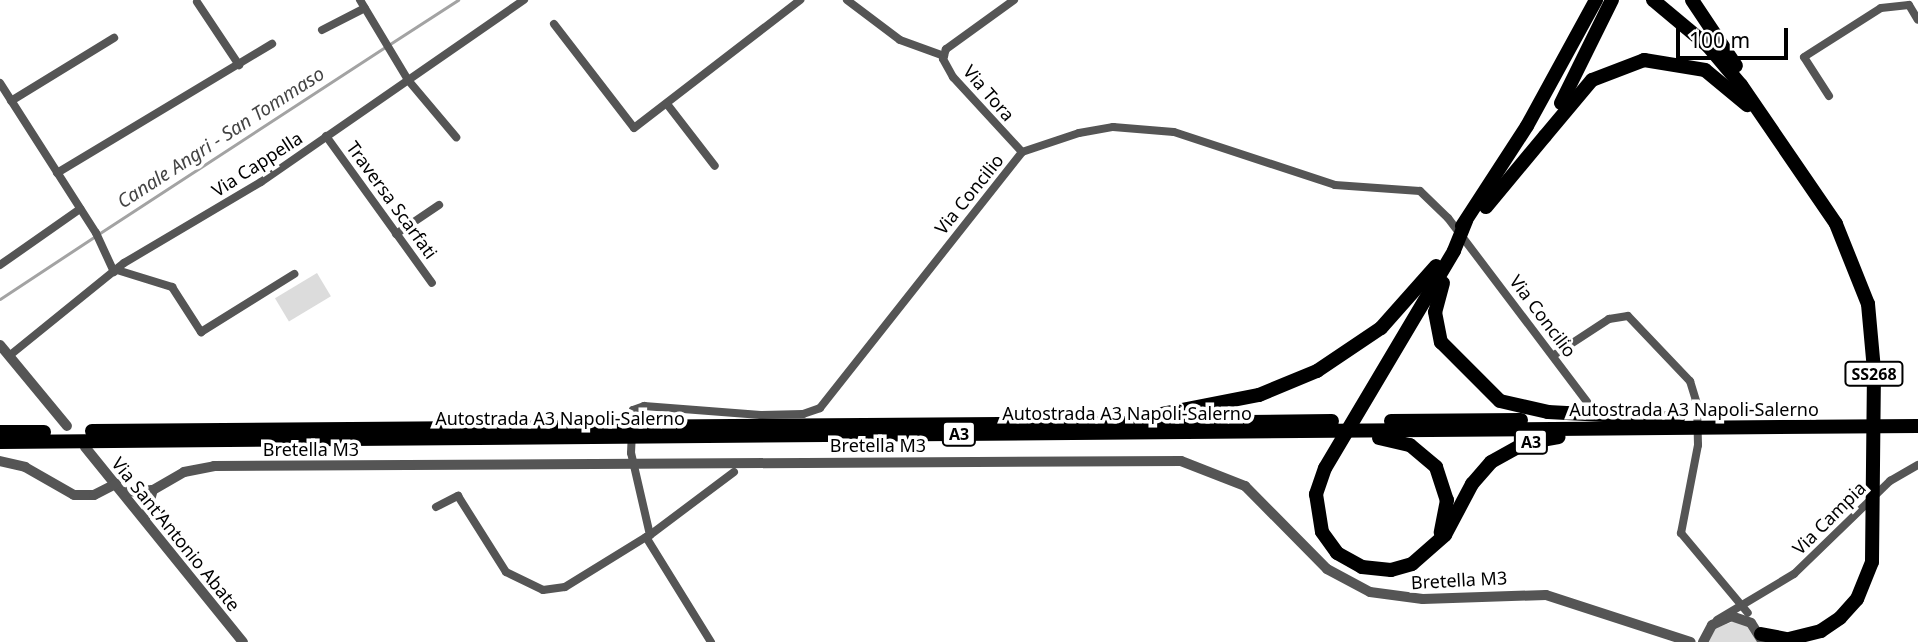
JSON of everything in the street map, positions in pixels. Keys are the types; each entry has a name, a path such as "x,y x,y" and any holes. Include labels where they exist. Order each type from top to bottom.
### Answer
{"highway":[{"name":"A3","path":"1596,0 1527,126 1330,459 1316,494 1322,533 1337,553 1362,567 1400,568 1435,546 1481,472 1512,449 1550,438 1678,424"},
{"path":"1545,136 1612,0"},
{"name":"SS268","path":"1653,0 1718,57 1818,197 1855,261 1872,327 1872,562 1857,599 1840,618 1821,631 1782,641 1756,628"},
{"name":"SS268","path":"1692,0 1754,92 1771,128"},
{"name":"SS268","path":"1545,136 1582,88 1630,62 1668,60 1705,70 1740,98 1784,148"},
{"name":"A3","path":"1006,424 1173,413 1236,402 1296,382 1381,328 1423,283 1470,223 1545,136"},
{"name":"A3","path":"1470,223 1440,289 1435,322 1445,349 1480,386 1500,401 1529,410 1678,424"},
{"name":"Autostrada A3 Napoli-Salerno","path":"0,442 1263,432 1918,417"},
{"name":"Autostrada A3 Napoli-Salerno","path":"0,432 1006,424 1918,426"},
{"name":"A3","path":"1263,432 1380,438 1420,450 1446,489 1445,521 1435,546"}],"street":[{"name":"Via Cappella","path":"9,356 115,271 327,136 524,0"},
{"path":"554,24 634,128 800,0"},
{"path":"847,0 900,40 927,54 944,55"},
{"name":"Via Tora","path":"1014,0 953,43 944,55 953,77 1022,152"},
{"path":"197,2 239,65"},
{"path":"322,30 362,4 408,80 456,137"},
{"path":"1829,96 1804,57 1881,8 1909,5 1918,20"},
{"path":"11,101 114,38"},
{"path":"57,173 272,44"},
{"path":"0,83 97,236 115,271 172,286 201,332 294,274"},
{"path":"667,104 715,166"},
{"name":"Via Concilio","path":"711,642 648,536 631,453 630,420 633,410 643,406 761,415 803,414 820,408 1022,152 1097,129 1153,129 1196,136 1335,184 1420,191 1448,218 1587,402"},
{"name":"Traversa Scarfati","path":"327,136 432,283"},
{"path":"396,234 439,205"},
{"path":"0,265 80,209"},
{"path":"1554,355 1609,319 1628,316 1686,376 1697,404 1698,445 1681,533 1740,603 1756,628"},
{"path":"0,345 66,426"},
{"name":"Via Sant'Antonio Abate","path":"85,447 243,642"},
{"path":"0,461 25,467 74,495 94,495 119,488 147,493 145,520"},
{"name":"Bretella M3","path":"133,503 184,472 214,466 1181,461 1245,485 1327,569 1370,592 1423,599 1546,595 1680,636 1691,642"},
{"name":"Via Campia","path":"1721,617 1740,603 1794,574 1890,481 1918,465"},
{"path":"436,507 458,496 506,572 543,590 565,587 648,536 734,472"},
{"path":"1703,642 1707,630 1721,617 1728,592"},
{"path":"1756,628 1762,592"},
{"path":"1721,617 1731,616 1756,628"},
{"name":"Bretella M3","path":"1680,636 1707,630"}],"shaded area":[{"path":"317,273 331,296 289,321 275,298"},
{"path":"1735,621 1747,625 1758,642 1708,642 1716,628"}],"waterway":[{"name":"Canale Angri - San Tommaso","path":"390,44 458,0"},
{"name":"Canale Angri - San Tommaso","path":"100,233 384,48"},
{"name":"Canale Angri - San Tommaso","path":"0,299 94,237"}]}
